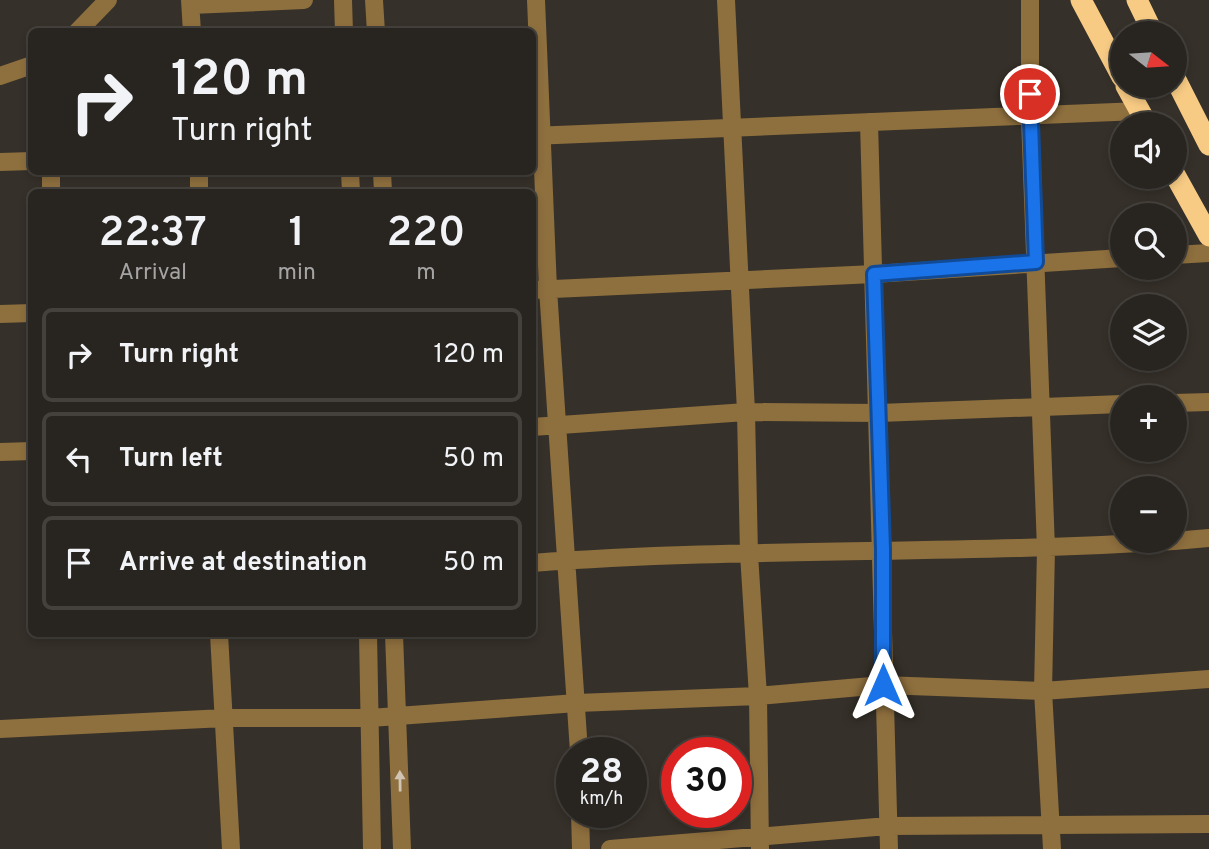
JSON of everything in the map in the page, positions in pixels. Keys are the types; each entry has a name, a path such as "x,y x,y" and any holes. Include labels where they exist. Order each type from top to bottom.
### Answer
{"highway":[{"path":"1081,0 1110,54"},
{"path":"1138,0 1148,21"},
{"path":"1187,94 1201,113 1209,145"},
{"path":"1183,189 1209,236"}],"street":[{"path":"81,28 108,0"},
{"path":"192,28 190,3 304,0"},
{"path":"343,0 344,28"},
{"path":"374,0 376,28"},
{"path":"536,0 540,289 556,425 579,737"},
{"path":"726,0 746,412 749,554 758,696 760,842"},
{"path":"1030,0 1030,118 1046,549 1043,691 1052,849"},
{"path":"0,76 28,66"},
{"path":"537,136 733,126 1110,118"},
{"path":"869,122 883,549 883,685 889,849"},
{"path":"0,162 28,161"},
{"path":"1187,254 1209,253"},
{"path":"540,289 874,274 1110,259"},
{"path":"0,314 28,313"},
{"path":"1187,403 1209,402"},
{"path":"536,427 746,412 879,413 1110,404"},
{"path":"0,452 28,450"},
{"path":"1187,540 1209,538"},
{"path":"536,563 883,549 1046,549 1110,545"},
{"path":"219,637 231,849"},
{"path":"368,637 372,849"},
{"path":"394,637 402,849"},
{"path":"0,729 225,718 370,718 578,703 758,696 883,685 1043,691 1209,680"},
{"path":"610,849 760,842 888,827 1051,828 1209,824"},
{"path":"580,828 581,849"}],"route":[{"path":"883,685 883,549 874,274 1036,262 1030,94"}]}
